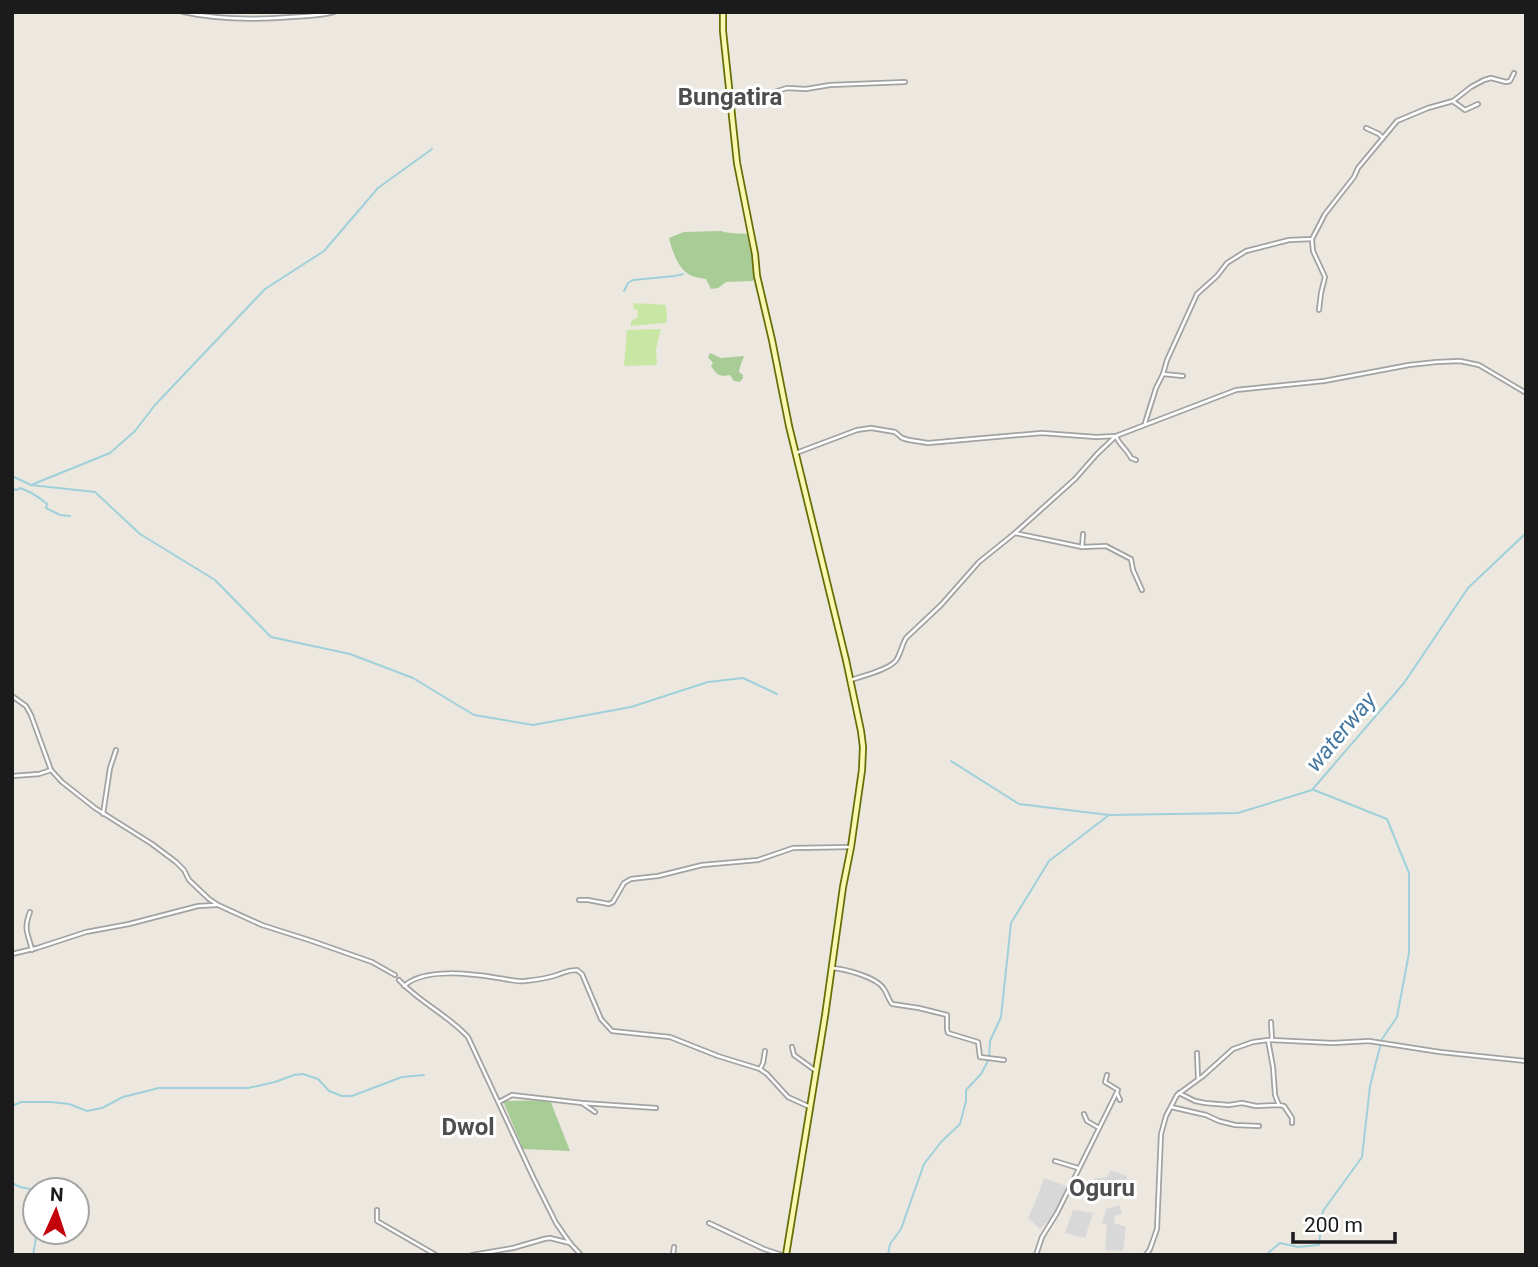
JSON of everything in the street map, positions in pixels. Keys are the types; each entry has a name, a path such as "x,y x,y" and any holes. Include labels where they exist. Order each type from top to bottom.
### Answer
{"street":[{"path":"183,12 231,19 267,20 334,12"},
{"path":"709,1223 764,1250 784,1255 851,847 863,747 757,276 737,163 723,12"},
{"path":"1319,310 1325,277 1313,251 1311,239 1325,214 1393,125 1402,118 1453,101 1478,83 1491,78 1510,81 1514,73"},
{"path":"731,99 765,95 787,88 905,82"},
{"path":"1453,101 1465,110 1478,104"},
{"path":"1366,128 1383,138"},
{"path":"1144,424 1169,355 1197,294 1227,263 1246,251 1267,244 1311,239"},
{"path":"850,680 888,668 895,663 906,638 941,605 979,562 1075,479 1116,436 1144,424 1236,390 1324,381 1409,365 1460,360 1479,365 1526,393"},
{"path":"1163,374 1183,376"},
{"path":"796,453 857,430 871,429 895,432 902,438 928,443 1042,433 1116,436"},
{"path":"1116,436 1131,458 1136,460"},
{"path":"1015,533 1082,547 1106,546 1131,559 1142,590"},
{"path":"1082,547 1083,534"},
{"path":"12,696 26,706 31,715 51,770 78,797 176,862 208,899 262,925 372,962 395,975"},
{"path":"103,814 110,768 116,750"},
{"path":"12,776 51,770"},
{"path":"579,901 609,904 631,879 658,876 702,865 758,860 793,848 851,847"},
{"path":"12,954 86,932 130,924 198,906 218,905"},
{"path":"30,912 26,928 32,950"},
{"path":"832,968 876,981 892,1004 947,1015 948,1033 978,1042 980,1057 1004,1060"},
{"path":"404,986 409,981 437,974 452,973 527,981 559,975 567,970 578,970 601,1019 612,1031 670,1037 760,1069 788,1097 810,1107"},
{"path":"398,980 468,1037 542,1196 561,1232 581,1255"},
{"path":"1270,1022 1273,1081 1279,1105"},
{"path":"1146,1255 1157,1229 1161,1134 1164,1121 1179,1093 1233,1049 1270,1040 1333,1043 1369,1041 1526,1061"},
{"path":"792,1047 794,1055 816,1071"},
{"path":"760,1069 765,1051"},
{"path":"1197,1053 1198,1078"},
{"path":"1107,1075 1105,1082 1118,1090 1120,1100"},
{"path":"1036,1255 1042,1237 1057,1213 1117,1093"},
{"path":"1179,1093 1205,1103 1284,1106 1292,1118 1292,1123"},
{"path":"499,1102 512,1095 656,1108"},
{"path":"582,1103 595,1112"},
{"path":"1171,1107 1235,1125 1259,1126"},
{"path":"1084,1114 1087,1121 1099,1128"},
{"path":"1055,1161 1079,1168"},
{"path":"377,1210 377,1221 436,1255"},
{"path":"472,1255 550,1238 570,1243"},
{"path":"673,1255 674,1248"}],"shaded area":[{"path":"1111,1170 1127,1176 1126,1183 1111,1188 1106,1196 1088,1195 1094,1179 1107,1177"},
{"path":"1044,1178 1066,1186 1058,1211 1040,1229 1028,1218"},
{"path":"1119,1205 1122,1214 1115,1216 1114,1223 1126,1227 1123,1251 1105,1250 1107,1225 1102,1223 1106,1209"},
{"path":"1073,1210 1093,1213 1085,1238 1065,1233"}],"green space":[{"path":"721,231 747,234 756,279 726,282 711,289 706,279 690,275 681,267 669,238 684,232"},
{"path":"634,303 666,305 666,323 631,326 631,321 637,318 638,311 633,308"},
{"path":"661,329 656,349 657,365 624,366 627,330"},
{"path":"710,353 721,358 744,356 739,370 743,375 740,382 734,381 730,375 717,373 711,366 713,363 708,357"},
{"path":"550,1100 570,1151 523,1149 503,1101"}],"waterway":[{"path":"31,485 110,453 135,431 155,405 265,289 324,251 378,188 432,149"},
{"path":"624,291 633,280 683,274"},
{"path":"12,476 31,485 95,492 140,534 215,580 271,637 350,654 413,678 474,715 533,725 631,707 708,682 743,678 777,694"},
{"path":"12,489 27,491 47,504 46,508 60,515 70,516"},
{"name":"waterway","path":"951,761 1019,804 1109,815 1238,813 1312,790 1404,683 1468,588 1526,533"},
{"path":"1269,1255 1280,1243 1298,1247 1319,1245 1323,1211 1362,1157 1370,1086 1382,1039 1397,1017 1409,953 1409,873 1387,819 1314,790"},
{"path":"888,1255 890,1244 901,1229 924,1164 960,1124 966,1090 981,1074 989,1059 990,1041 1001,1017 1011,923 1049,861 1109,815"},
{"path":"12,1106 21,1102 51,1102 69,1104 87,1111 102,1108 123,1097 159,1088 248,1088 303,1074 318,1079 329,1091 342,1096 352,1096 402,1077 424,1075"},
{"path":"12,1183 21,1187"},
{"path":"33,1255 35,1246"}],"district":[{"name":"Bungatira","path":"730,97"},
{"name":"Dwol","path":"468,1127"},
{"name":"Oguru","path":"1102,1188"}]}
